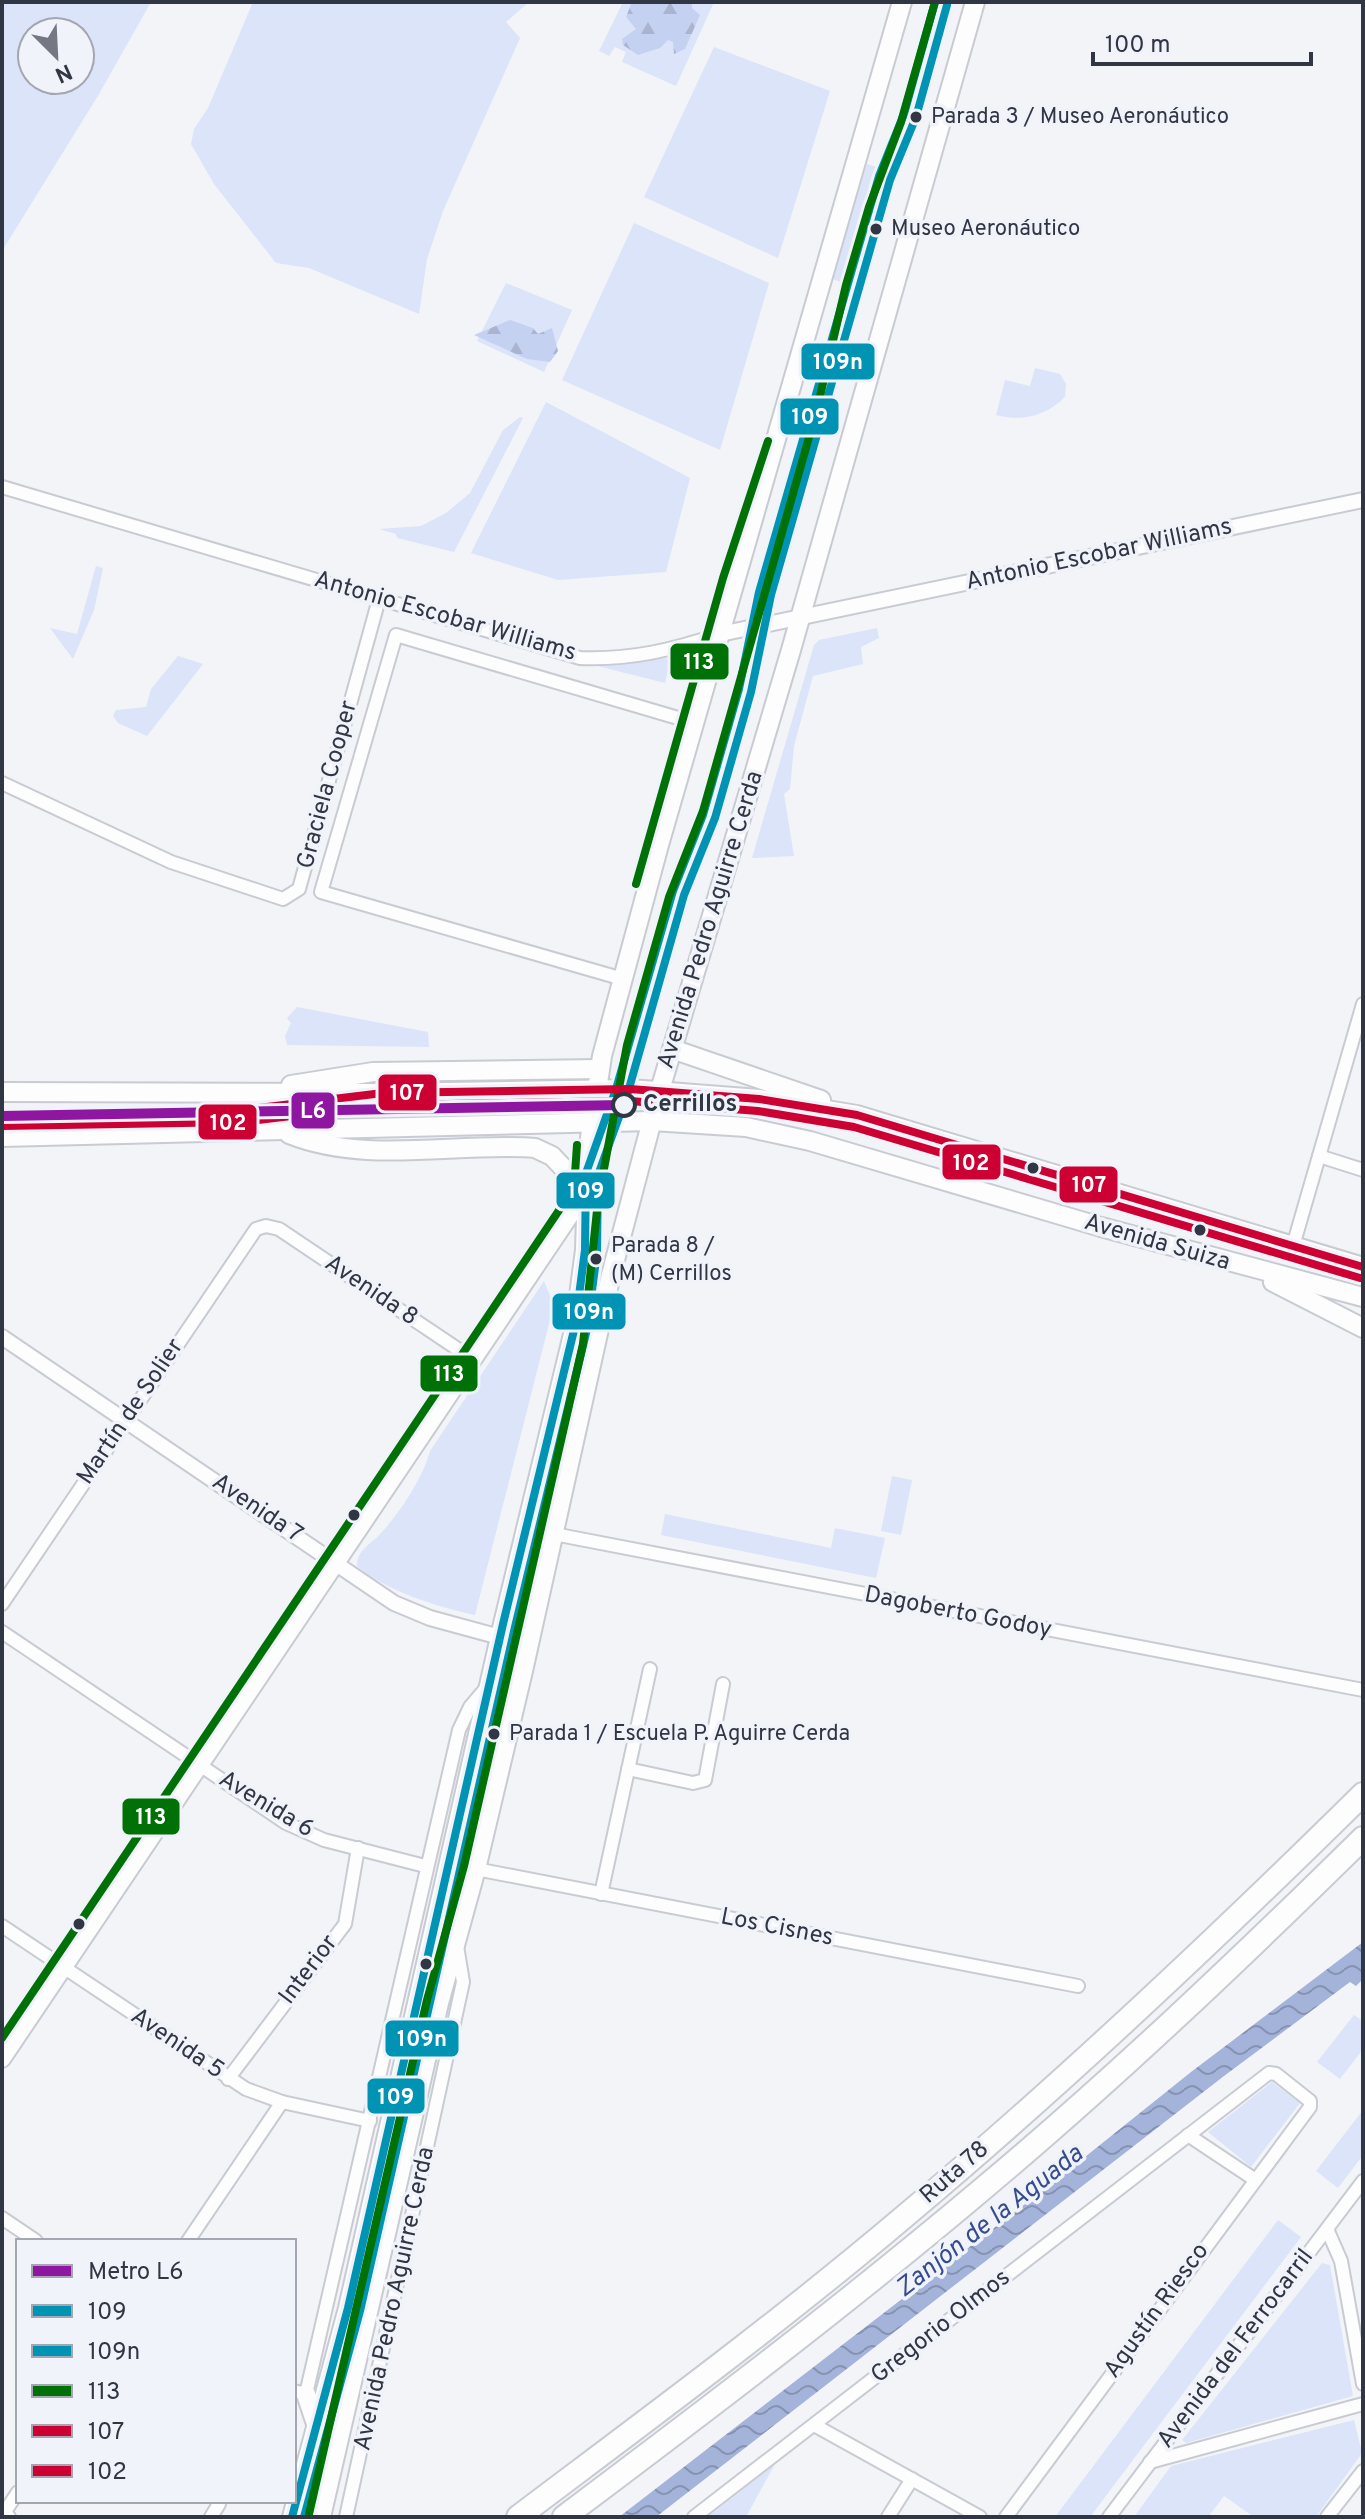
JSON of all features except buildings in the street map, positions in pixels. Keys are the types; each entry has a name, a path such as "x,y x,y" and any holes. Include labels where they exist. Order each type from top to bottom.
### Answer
{"highway":[{"name":"Ruta 78","path":"518,2517 789,2310 947,2181 1151,1998 1363,1794"},
{"name":"Ruta 78","path":"564,2517 760,2368 982,2190 1148,2043 1363,1838"}],"main road":[{"name":"Avenida Pedro Aguirre Cerda","path":"296,2502 351,2295 500,1637 575,1326 585,1250 586,1192 599,1069 720,634 902,2"},
{"name":"Avenida Pedro Aguirre Cerda","path":"321,2517 456,1939 476,1869 529,1645 611,1275 660,1090 800,618 975,2"},
{"path":"672,1049 857,1115"},
{"path":"2,1092 262,1092 373,1072 599,1069"},
{"name":"Avenida Suiza","path":"262,1092 660,1090 759,1099 857,1115 1360,1265"},
{"name":"Avenida Suiza","path":"2,1137 592,1121 713,1123 774,1132 1245,1268 1363,1297"},
{"path":"2,2059 586,1192 552,1156 535,1148 351,1148 317,1143 279,1130"},
{"path":"1245,1268 1363,1328"},
{"path":"300,2392 316,2424"}],"street":[{"name":"Antonio Escobar Williams","path":"2,487 580,658 644,656 684,648 720,634 1363,500"},
{"name":"Graciela Cooper","path":"2,783 171,862 283,899 293,896 299,889 379,599"},
{"path":"623,979 321,892 396,635 695,723"},
{"path":"1293,1246 1363,1004"},
{"path":"1319,1156 1363,1170"},
{"name":"Avenida 8","path":"266,1226 279,1229 474,1360"},
{"name":"Martín de Solier","path":"2,1604 252,1232 266,1226"},
{"name":"Avenida 7","path":"2,1337 407,1609 529,1645"},
{"name":"Dagoberto Godoy","path":"554,1534 1363,1690"},
{"name":"Avenida 6","path":"2,1632 295,1828 425,1866"},
{"path":"601,1894 650,1669"},
{"path":"628,1769 693,1783 705,1780 723,1684"},
{"name":"Avenida Pedro Aguirre Cerda","path":"300,2392 370,2121 425,1866 462,1722 489,1685"},
{"name":"Interior","path":"228,2079 345,1924 358,1848"},
{"name":"Los Cisnes","path":"476,1869 1078,1986"},
{"name":"Avenida 5","path":"2,1926 228,2079 282,2102 370,2121"},
{"name":"Avenida Pedro Aguirre Cerda","path":"346,2517 461,1993 463,1973 456,1939"},
{"name":"Agustín Riesco","path":"1006,2517 1310,2107 1310,2101 1276,2074 1269,2073"},
{"name":"Gregorio Olmos","path":"694,2517 1269,2073"},
{"path":"189,2239 282,2102"},
{"path":"1188,2135 1254,2179"},
{"name":"Avenida del Ferrocarril","path":"1109,2517 1363,2181"},
{"path":"2,2218 33,2239"},
{"path":"1327,2229 1339,2253 1347,2286 1363,2384"},
{"path":"1347,2286 1363,2290"},
{"path":"1150,2462 1363,2404"},
{"path":"814,2425 980,2517"},
{"path":"1327,2517 1363,2471"},
{"path":"888,2517 912,2479"},
{"path":"4,2515 16,2495"},
{"path":"211,2517 219,2504"}],"shaded area":[{"path":"2,2 151,2 99,94 2,251"},
{"path":"253,2 529,2 506,22 520,38 443,211 427,259 419,314 309,268 276,263 214,184 191,144 194,129 208,108"},
{"path":"623,2 714,2 676,86 622,62 626,52 615,47 609,56 599,51"},
{"path":"714,47 830,91 778,258 644,197"},
{"path":"867,164 877,167 844,283 832,279"},
{"path":"634,223 769,283 720,450 562,380"},
{"path":"506,283 572,310 544,372 477,341"},
{"path":"1035,368 1060,374 1066,384 1065,397 1050,409 1033,416 1015,418 996,415 1005,380 1030,386"},
{"path":"546,402 690,478 666,572 558,580 471,553"},
{"path":"520,417 523,418 454,552 397,538 396,534 379,529 421,526 446,513 470,493 503,430"},
{"path":"96,566 103,568 94,610 73,659 50,628 77,634"},
{"path":"877,628 879,638 861,647 863,664 813,676 794,746 790,789 784,794 794,856 752,858 814,645 819,640"},
{"path":"178,656 203,664 147,736 118,723 113,716 116,710 146,707 151,689"},
{"path":"671,658 665,683 589,664"},
{"path":"297,1007 428,1032 429,1047 287,1045 285,1036 291,1023 287,1018"},
{"path":"544,1281 551,1298 550,1320 475,1615 429,1603 382,1583 357,1566 359,1555 403,1505 430,1451"},
{"path":"892,1476 912,1480 901,1535 881,1531"},
{"path":"665,1514 831,1548 835,1528 885,1538 876,1578 661,1535"},
{"path":"1354,2015 1363,2021 1363,2049 1340,2079 1317,2062"},
{"path":"1272,2082 1300,2103 1251,2167 1208,2132"},
{"path":"1363,2110 1363,2155 1338,2188 1316,2171"},
{"path":"1278,2220 1301,2237 1090,2517 1055,2517"},
{"path":"1322,2263 1330,2265 1353,2396 1186,2443 1182,2440"},
{"path":"1354,2420 1362,2453 1316,2517 1254,2517 1224,2496 1208,2517 1134,2517 1171,2466"},
{"path":"775,2464 746,2517 708,2517"}],"green space":[{"path":"632,2 692,2 692,8 700,15 685,49 674,54 673,42 668,40 660,48 638,55 623,45 622,39 636,29 626,17"},
{"path":"510,320 533,328 538,334 552,328 558,351 550,362 527,359 474,335"}],"water":[{"path":"1363,1942 1363,1979 1356,1986 1350,1982 1224,2076 656,2517 619,2517 1055,2181 1191,2072"}],"metro line":[{"name":"L6","path":"2,1116 624,1105"}],"transit line":[{"name":"109","path":"296,2502 348,2308 503,1624 575,1326 585,1250 586,1173 616,1089 673,891 703,815 739,689 759,592 879,176 904,114 935,2"},
{"name":"113","path":"309,2514 427,2000 464,1866 583,1344 598,1201 627,1045 669,897 703,811 817,409 846,285 869,207 901,122 935,2"},
{"name":"109n","path":"304,2517 360,2311 515,1627 587,1329 597,1252 598,1175 628,1092 684,895 715,818 751,692 771,595 890,180 916,117 947,5"},
{"name":"113","path":"636,884 723,578 768,441"},
{"name":"107","path":"2,1114 242,1110 383,1093 630,1089 759,1099 857,1115 1363,1267"},
{"name":"102","path":"2,1126 242,1122 384,1105 630,1101 758,1111 854,1127 1360,1278"},
{"name":"113","path":"2,2038 574,1188 577,1145"},
{"name":"109","path":"292,2517 296,2503"}],"place":[{"name":"Parada 3 / Museo Aeronáutico","path":"916,117"},
{"name":"Museo Aeronáutico","path":"876,229"},
{"name":"Cerrillos","path":"624,1105"},
{"name":"Parada 8 / (M) Cerrillos","path":"596,1259"},
{"name":"Parada 1 / Escuela P. Aguirre Cerda","path":"494,1734"}],"water label":[{"name":"Zanjón de la Aguada","path":"990,2222"}]}
